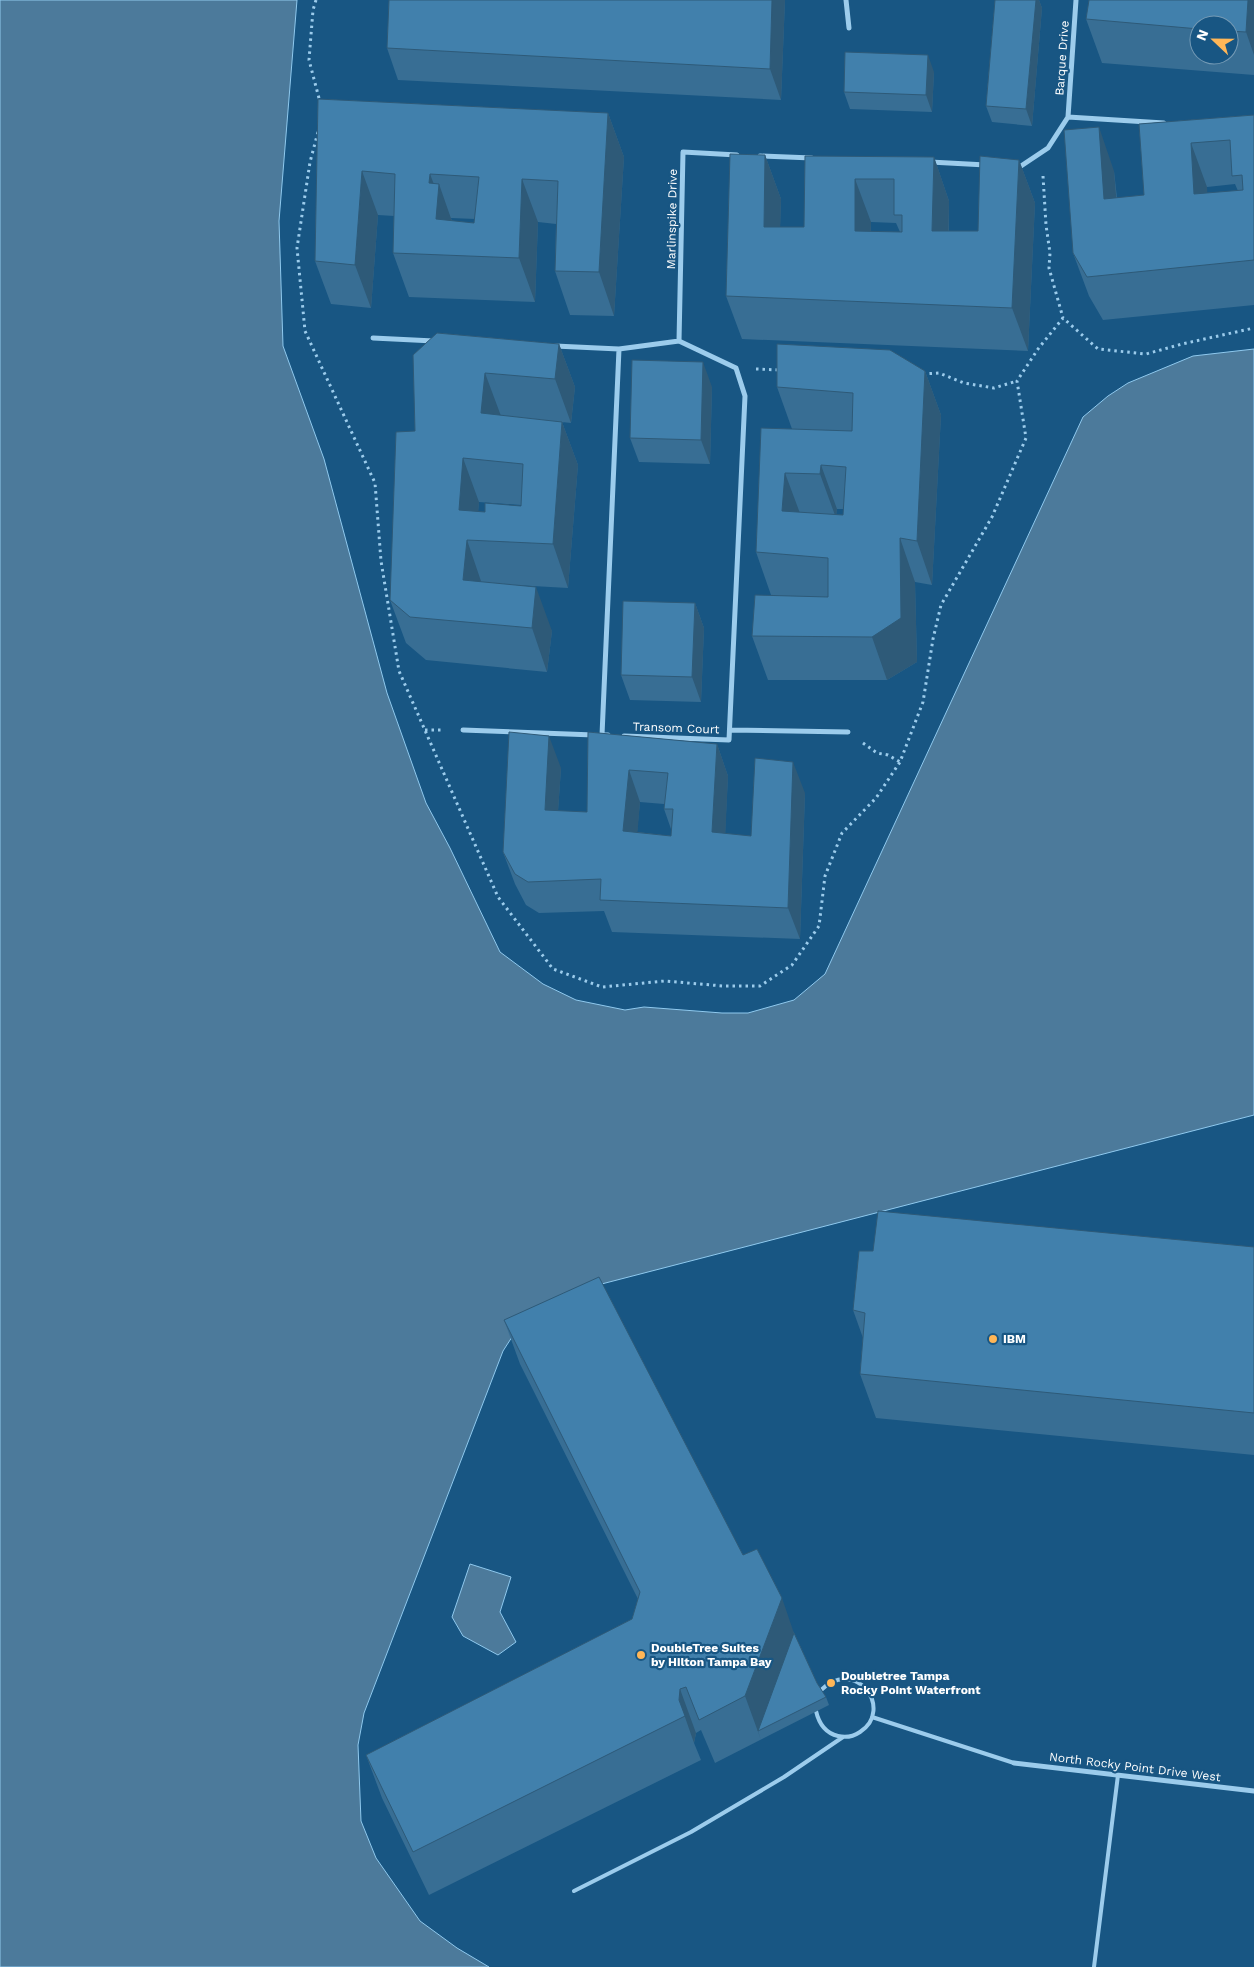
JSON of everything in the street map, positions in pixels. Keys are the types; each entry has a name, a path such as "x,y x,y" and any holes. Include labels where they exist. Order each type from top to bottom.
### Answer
{"street":[{"path":"846,0 849,28"},
{"name":"Barque Drive","path":"1068,117 1076,0"},
{"path":"1011,166 1021,166 1048,148 1068,117 1166,123"},
{"name":"Marlinspike Drive","path":"679,341 683,152 743,155"},
{"path":"753,155 822,158"},
{"path":"922,162 991,165"},
{"path":"373,338 442,341"},
{"path":"550,346 619,349 679,341 736,368"},
{"path":"602,735 619,349"},
{"name":"Transom Court","path":"622,736 729,740 745,396 736,368"},
{"path":"463,730 612,736"},
{"path":"730,730 848,732"},
{"name":"North Rocky Point Drive West","path":"1014,1763 1254,1791"}],"lane":[{"path":"816,1712 818,1721 825,1729 833,1735 843,1737 853,1736 862,1731 869,1724 872,1717 874,1705 870,1695 865,1687 856,1681 847,1679 837,1680 828,1684 820,1691"},
{"path":"872,1717 1014,1763"},
{"path":"574,1891 691,1832 784,1777 843,1737"},
{"path":"1094,1967 1118,1775"}],"path":[{"path":"316,0 313,10 310,60 321,105"},
{"path":"319,130 310,162 297,248 305,330 375,483 381,561 399,671 498,897 553,969 602,988 665,981 722,986 760,986 792,965 819,926 825,876 842,833 876,798 900,762 923,702 933,638 941,605 992,517 1026,438 1017,380"},
{"path":"1041,153 1050,253 1049,268 1063,318 1098,349 1146,354 1254,328"},
{"path":"916,374 939,373 964,383 994,388 1017,380 1038,349 1063,318"},
{"path":"736,368 783,371"},
{"path":"848,732 877,753 888,755 900,762"}],"water":[{"path":"0,0 297,0 279,221 283,346 324,459 387,693 426,803 500,952 543,984 576,1000 625,1010 644,1007 748,1013 794,1000 825,974 1083,417 1108,396 1128,383 1193,356 1254,349 1254,1115 563,1294 512,1337 503,1351 364,1713 358,1745 361,1821 376,1858 420,1921 457,1948 489,1967 0,1967"},
{"path":"470,1564 511,1577 500,1612 516,1642 498,1655 463,1636 452,1617"}],"building":[{"path":"389,0 772,0 770,69 387,48"},
{"path":"995,0 1036,0 1026,109 986,106"},
{"path":"1089,0 1248,0 1246,32 1239,32 1239,15 1189,15 1189,28 1086,19"},
{"path":"845,52 928,55 926,95 844,92"},
{"path":"318,99 608,113 599,272 555,271 558,181 522,179 519,258 393,253 395,174 362,171 355,265 315,261","holes":["430,174 479,177 474,223 436,219 439,184 429,183"]},
{"path":"1254,115 1254,260 1087,277 1073,253 1064,130 1099,127 1104,199 1144,195 1139,124","holes":["1230,140 1232,176 1242,175 1243,190 1194,194 1191,143"]},
{"path":"730,154 765,155 764,227 804,227 805,156 934,157 932,231 978,231 980,156 1019,160 1012,308 726,296","holes":["855,179 894,179 894,215 902,215 902,232 855,231"]},
{"path":"437,333 559,344 555,379 485,373 481,413 562,422 553,544 467,540 463,580 536,587 532,628 410,617 390,600 396,432 415,431 413,355","holes":["463,458 523,464 521,506 485,503 485,512 459,510"]},
{"path":"777,344 890,350 925,371 917,541 900,538 901,618 872,637 752,636 755,595 828,597 828,558 756,552 761,428 852,431 853,393 777,387","holes":["821,465 846,467 843,515 782,511 785,473 820,474"]},
{"path":"632,360 703,362 701,440 630,438"},
{"path":"623,601 695,603 692,677 621,675"},
{"path":"509,732 549,736 545,810 587,812 588,732 717,744 712,832 751,836 755,758 793,762 788,908 600,900 601,879 528,882 515,874 503,852","holes":["629,770 668,773 664,809 673,809 671,836 623,831"]},
{"path":"878,1211 1254,1247 1254,1413 860,1374 865,1313 853,1310 859,1251 873,1251"},
{"path":"599,1277 743,1555 757,1549 782,1598 745,1696 699,1720 686,1687 680,1689 679,1700 685,1716 413,1852 366,1755 632,1619 640,1592 504,1320"},
{"path":"794,1633 817,1683 826,1697 758,1731"}],"place":[{"name":"IBM","path":"993,1339"},
{"name":"DoubleTree Suites by Hilton Tampa Bay","path":"641,1655"},
{"name":"Doubletree Tampa Rocky Point Waterfront","path":"831,1683"}]}
